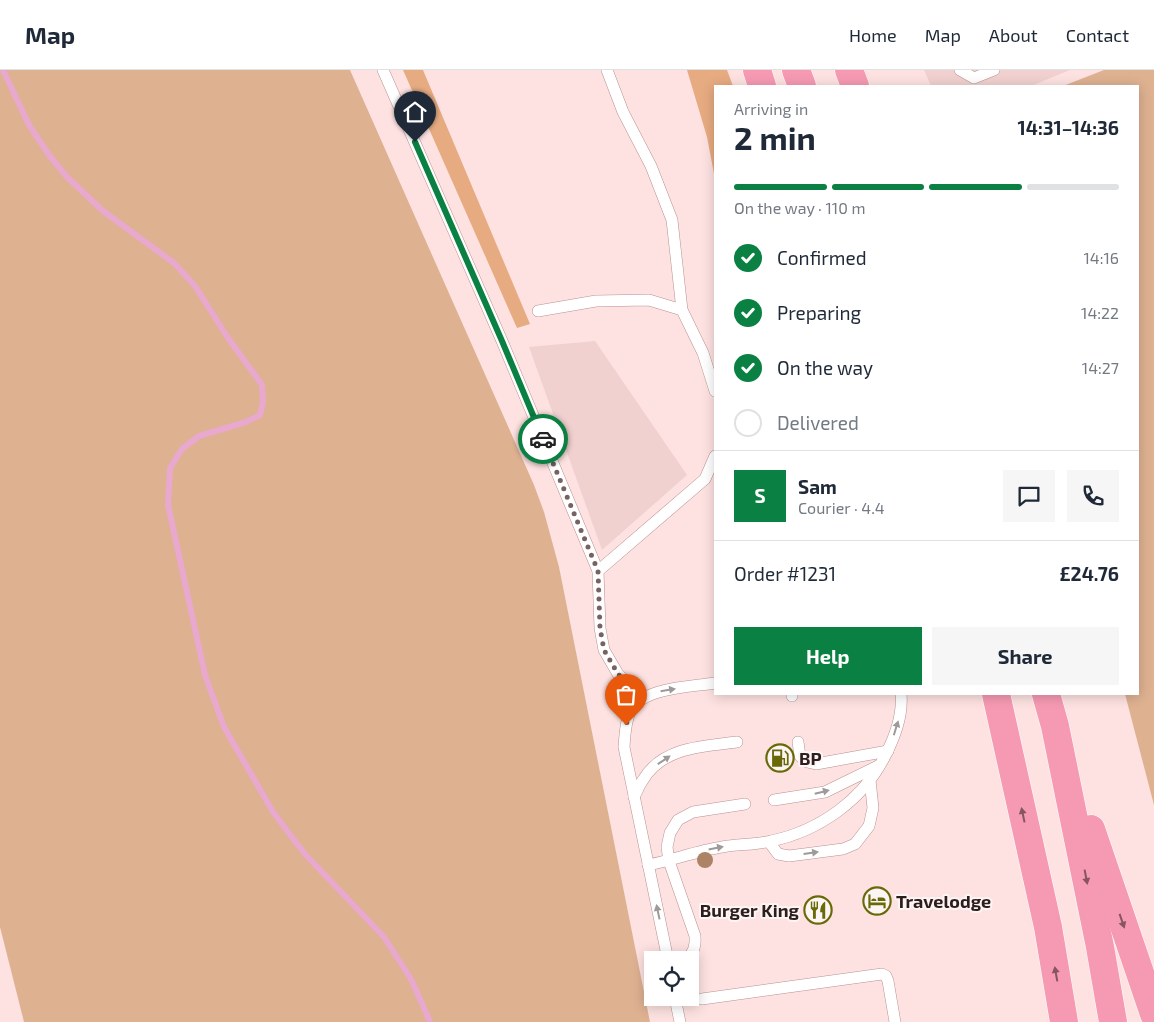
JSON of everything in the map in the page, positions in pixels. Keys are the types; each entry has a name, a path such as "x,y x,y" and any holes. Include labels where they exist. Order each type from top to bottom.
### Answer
{"highway":[{"path":"757,70 762,85"},
{"path":"796,70 802,85"},
{"path":"849,70 856,85"},
{"path":"996,695 1048,927 1064,1022"},
{"path":"1046,695 1055,726 1154,1014"},
{"path":"1055,726 1100,947 1112,1022"}],"lane":[{"path":"383,70 498,332 598,571 600,628 604,650 618,674 643,698"},
{"path":"607,70 622,112 651,166 672,220 682,310 704,353 714,388"},
{"path":"960,70 974,78 994,70"},
{"path":"538,311 596,301 640,300 649,300 682,310"},
{"path":"598,571 705,479 714,458"},
{"path":"666,951 624,747 626,725 631,710 643,698 656,692 714,683"},
{"path":"648,865 696,852 769,842 792,836 831,816 856,797 881,765 888,751 900,715 901,695"},
{"path":"634,797 644,778 655,766 675,752 737,742"},
{"path":"798,742 800,756 807,762 816,764 888,751"},
{"path":"774,800 826,792 881,765"},
{"path":"769,842 778,854 789,856 843,849 855,844 869,826 873,808 870,780"},
{"path":"694,951 696,945 695,936 667,847 670,833 678,820 693,812 746,804"},
{"path":"702,999 882,974 886,976 888,981 895,1022"},
{"path":"677,1006 680,1022"}],"shaded area":[{"path":"0,70 350,70 534,485 544,512 559,567 644,992 644,1006 647,1006 650,1022 24,1022 0,927"},
{"path":"403,70 423,70 530,324 517,328"},
{"path":"687,70 727,70 733,85 714,85 714,174 707,137"},
{"path":"924,70 1070,70 1033,85 931,85"},
{"path":"1104,70 1154,70 1154,805 1125,695 1139,695 1139,85 1066,85"},
{"path":"595,341 687,475 602,550 529,347"}],"waterway":[{"path":"3,70 29,125 49,155 67,177 103,211 174,263 195,286 228,338 262,385 263,402 260,415 246,422 199,436 182,449 170,468 168,505 205,675 224,727 273,812 304,853 384,937 411,979 430,1022"}],"way so far":[{"path":"543,439 598,571 600,628 604,650 618,674 643,698 631,710 626,725"}],"place":[{"name":"BP","path":"780,758"},
{"name":"Travelodge","path":"877,901"},
{"name":"Burger King","path":"818,910"}],"route":[{"path":"415,142 543,439"}]}
